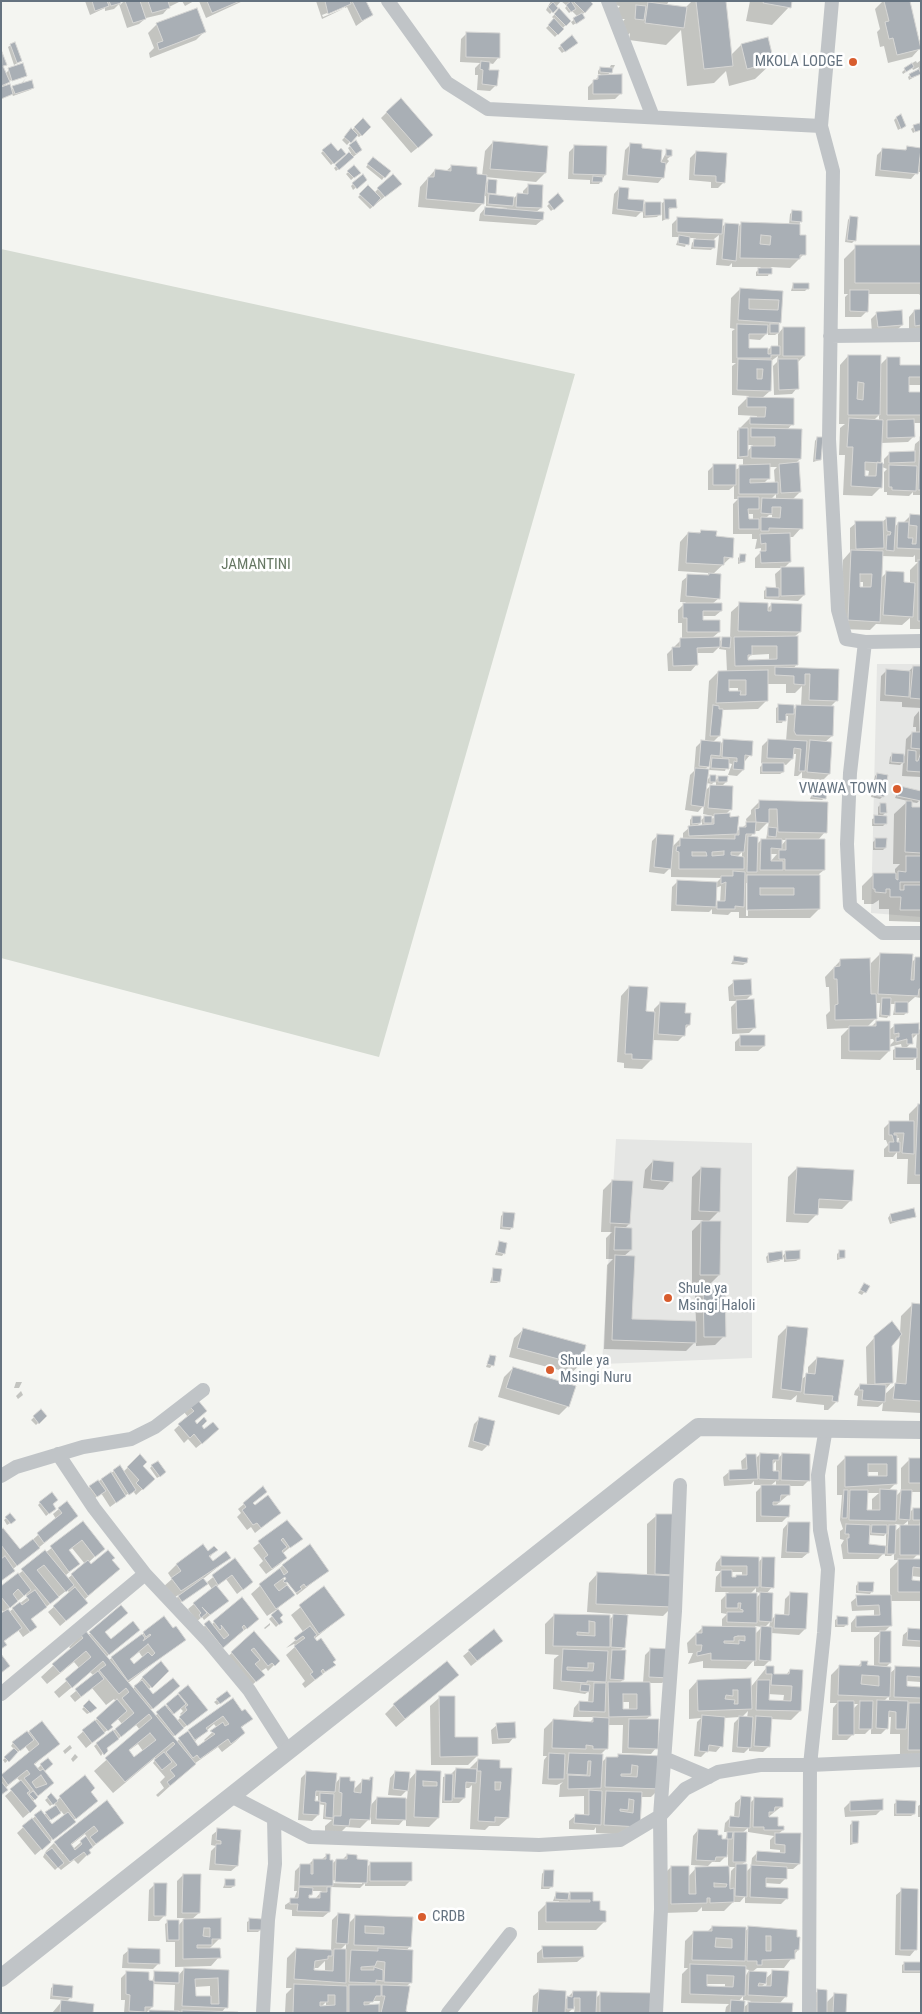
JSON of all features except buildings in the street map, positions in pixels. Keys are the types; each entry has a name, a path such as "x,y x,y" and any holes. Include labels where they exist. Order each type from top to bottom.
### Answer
{"street":[{"path":"388,1 447,83 488,110 820,126"},
{"path":"608,1 653,117"},
{"path":"832,1 820,126 833,171 828,438 838,610 846,639 865,642 921,641"},
{"path":"830,336 921,335"},
{"path":"865,642 850,773 847,844 850,906 883,933 921,933"},
{"path":"1,1476 16,1467 58,1454 83,1447 131,1439 155,1427 203,1390"},
{"path":"1,1978 698,1427 921,1430"},
{"path":"809,2013 810,1765 824,1633 828,1569 820,1530 818,1476 826,1428"},
{"path":"58,1454 94,1508 145,1574 209,1642 243,1684 288,1751"},
{"path":"656,2013 661,1909 660,1816 674,1620 680,1485"},
{"path":"1,1694 145,1574"},
{"path":"664,1758 709,1777"},
{"path":"231,1796 310,1837 539,1845 620,1840 660,1816 685,1789 718,1772 760,1765 810,1765 921,1760"},
{"path":"263,2013 268,1920 275,1864 274,1818"},
{"path":"448,2013 510,1934"}],"shaded area":[{"name":"VWAWA TOWN","path":"877,664 921,664 921,917 871,913"},
{"path":"616,1139 752,1143 752,1358 602,1364"}],"green space":[{"name":"JAMANTINI","path":"1,249 575,374 379,1057 1,958"}],"place":[{"name":"MKOLA LODGE","path":"853,62"},
{"name":"VWAWA TOWN","path":"897,789"},
{"name":"Shule ya Msingi Haloli","path":"668,1298"},
{"name":"Shule ya Msingi Nuru","path":"550,1370"},
{"name":"CRDB","path":"422,1917"}]}
